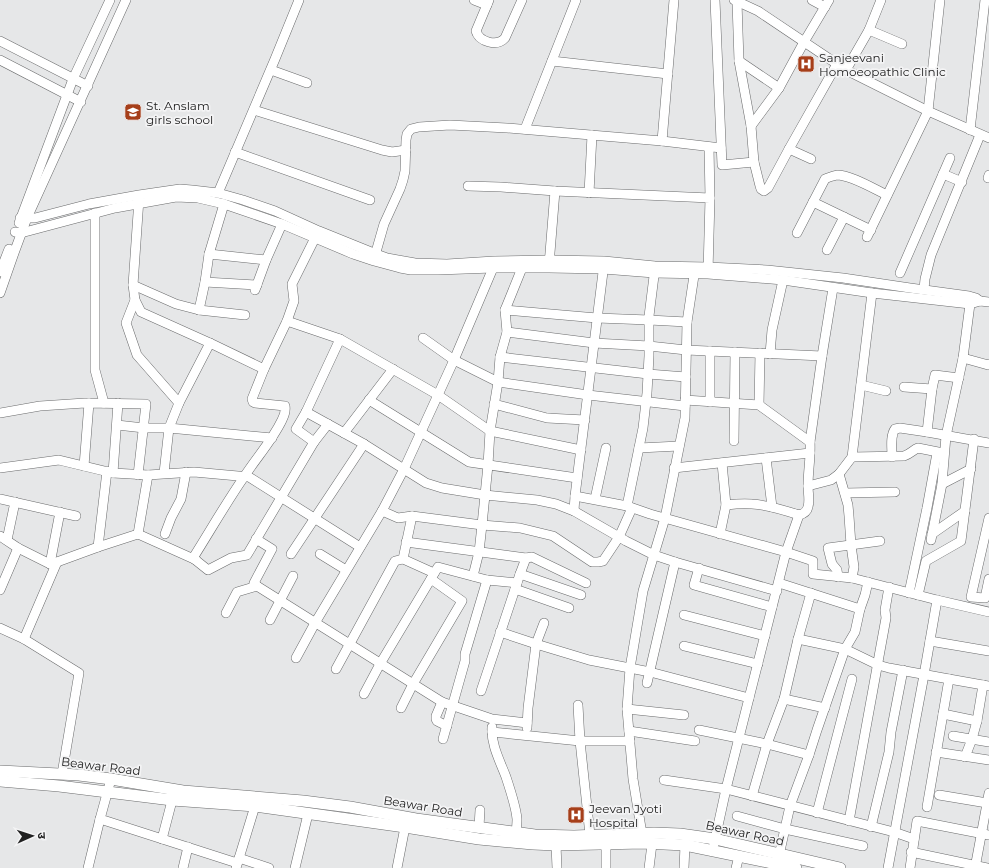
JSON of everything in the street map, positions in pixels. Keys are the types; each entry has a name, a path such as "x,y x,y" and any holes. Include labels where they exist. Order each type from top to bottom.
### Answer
{"main road":[{"name":"Beawar Road","path":"0,771 62,774 111,779 173,795 405,827 479,839 525,839 548,836 590,835 685,845 739,856 778,859 840,868"},
{"name":"Beawar Road","path":"0,781 107,792 173,795 210,794 302,801 350,807 416,819 479,827 525,839 556,845 606,845 645,840 654,833 680,834 714,839 778,859 796,868"}],"street":[{"path":"0,293 18,233 73,79 110,0"},
{"path":"24,218 81,102 126,0"},
{"path":"218,193 299,0"},
{"path":"474,0 488,2 476,31 477,36 494,44 502,42 505,38 522,0"},
{"path":"525,129 576,0"},
{"path":"662,141 674,0"},
{"path":"715,0 722,165 754,162"},
{"path":"752,126 778,88 827,4 812,0"},
{"path":"846,70 869,30 881,0"},
{"path":"813,202 844,217 869,233 928,111 940,0"},
{"path":"970,130 985,0"},
{"path":"837,64 768,188 764,191 761,189 754,162 752,126 739,60 735,1 758,11 846,70 928,111 985,137 962,182 932,254 925,279 924,289"},
{"path":"869,30 902,44"},
{"path":"0,41 88,86"},
{"path":"0,60 81,102"},
{"path":"739,60 778,88"},
{"path":"552,61 668,74"},
{"path":"270,70 307,83"},
{"path":"254,110 382,150 392,152 406,150"},
{"path":"375,258 384,224 400,189 405,171 406,140 411,129 450,124 662,141 721,148"},
{"path":"590,193 592,135"},
{"path":"708,270 710,198 709,147"},
{"path":"789,149 811,159"},
{"path":"236,152 370,200"},
{"path":"900,273 950,158"},
{"path":"943,174 962,182"},
{"path":"796,233 825,179 831,176 836,175 849,177 888,195"},
{"path":"468,186 710,198"},
{"path":"0,272 4,251 18,233 115,208 139,199 180,189 218,193 275,211 353,254 375,258 400,268 411,270 445,270 494,264 604,265 655,270 767,270 850,278 969,296 983,300"},
{"path":"550,264 556,191"},
{"path":"24,218 40,217 90,204 139,199 187,197 224,204 316,234"},
{"path":"139,199 133,285 135,300 141,312 264,369"},
{"path":"199,310 210,254 224,204"},
{"path":"95,212 95,370 104,403"},
{"path":"827,250 844,217"},
{"path":"205,282 256,288 266,260 282,224"},
{"path":"196,560 193,558 244,476 272,438 285,411 285,406 255,403 252,399 264,369 287,322 294,301 292,284 316,234"},
{"path":"210,254 266,260"},
{"path":"296,658 346,570 382,511 404,469 454,360 494,264"},
{"path":"473,576 479,552 486,495 490,431 498,382 500,357 507,332 505,310 523,264"},
{"path":"574,511 604,265"},
{"path":"382,511 398,518 412,516 482,525 520,528 553,536 592,562 603,561 623,539 630,507 646,401 649,320 655,270"},
{"path":"649,868 633,779 627,709 630,668 643,591 665,518 685,418 687,322 695,270"},
{"path":"708,270 872,293 983,300"},
{"path":"770,354 772,330 783,280"},
{"path":"133,285 176,304 199,310 245,315"},
{"path":"726,505 752,504 772,507 799,515 804,514 808,509 810,442 833,288"},
{"path":"808,486 831,480 839,474 852,457 872,293"},
{"path":"135,300 126,323 137,355 179,403"},
{"path":"913,594 927,508 946,436 963,358 983,300"},
{"path":"505,310 597,318 687,322"},
{"path":"287,322 340,339 438,395 490,431 581,450"},
{"path":"507,332 594,342 686,350 822,356"},
{"path":"422,338 454,360 498,382 588,395 646,401 685,403 710,402 759,405 810,442"},
{"path":"296,428 306,412 340,339"},
{"path":"164,473 168,428 179,403 210,343"},
{"path":"710,351 710,402"},
{"path":"734,441 735,352"},
{"path":"759,405 760,353"},
{"path":"500,357 591,368 686,377"},
{"path":"963,358 989,364"},
{"path":"344,433 393,369"},
{"path":"927,432 935,375 959,378"},
{"path":"861,385 886,391"},
{"path":"904,386 932,389"},
{"path":"369,400 469,462 577,478"},
{"path":"84,466 89,403"},
{"path":"0,413 40,406 89,403 146,404 138,475"},
{"path":"98,547 117,425 118,403"},
{"path":"494,404 547,418 585,420"},
{"path":"306,412 364,444 426,483 442,488 486,495 537,500 556,504 574,511 654,555 674,562 778,587 811,593 860,609"},
{"path":"282,419 314,442"},
{"path":"15,502 3,538 18,548 53,563 138,534 196,560 208,570 231,558 247,555 314,442 328,424"},
{"path":"117,425 144,428 168,428 272,438"},
{"path":"892,457 893,431 900,428 989,442"},
{"path":"913,594 926,561 961,541 974,440"},
{"path":"291,554 364,444"},
{"path":"639,448 679,446"},
{"path":"595,499 606,448"},
{"path":"852,457 904,456 909,455 918,448 941,453"},
{"path":"674,468 810,453"},
{"path":"941,453 942,484 931,537 965,511"},
{"path":"766,458 772,507"},
{"path":"0,468 59,460 110,472 138,475 186,472 249,477 360,547"},
{"path":"720,534 726,505 722,463"},
{"path":"942,484 970,469"},
{"path":"166,534 171,518 181,499 186,472"},
{"path":"839,474 848,505 854,566 852,578"},
{"path":"138,534 148,475"},
{"path":"845,493 895,492"},
{"path":"575,496 630,507 786,552 813,561 813,574 852,578 989,612"},
{"path":"0,499 76,516"},
{"path":"24,639 53,563 60,512"},
{"path":"712,850 786,552 799,515"},
{"path":"403,558 412,516"},
{"path":"989,518 971,598 985,598 989,579"},
{"path":"256,539 272,549 254,583 257,586 442,702 492,719 527,722"},
{"path":"838,577 837,570 832,564 828,548 880,541"},
{"path":"406,542 526,558 532,557 586,583"},
{"path":"0,590 18,548"},
{"path":"320,554 346,570"},
{"path":"401,708 413,684 462,601 433,576 403,558"},
{"path":"336,669 395,561 403,558"},
{"path":"481,691 526,558"},
{"path":"647,683 674,562"},
{"path":"364,694 380,664 438,567 516,586 569,608"},
{"path":"698,568 694,585 772,607"},
{"path":"520,574 581,596"},
{"path":"270,620 293,576"},
{"path":"443,739 465,661 465,654 487,580"},
{"path":"778,859 790,806 846,649 855,632 868,582"},
{"path":"226,612 237,592 257,586"},
{"path":"849,821 878,665 886,618 885,610 889,587"},
{"path":"752,796 767,744 784,699 798,639 811,593"},
{"path":"888,868 937,600"},
{"path":"684,615 765,636"},
{"path":"528,736 527,722 536,644 544,623"},
{"path":"0,628 24,639 79,673 62,774"},
{"path":"500,632 589,660 650,672 749,698"},
{"path":"798,639 846,649 878,665 986,686 972,739 965,757"},
{"path":"930,641 989,651"},
{"path":"684,646 758,664"},
{"path":"871,826 889,752 904,670"},
{"path":"817,813 852,679"},
{"path":"927,806 949,680"},
{"path":"784,699 825,708"},
{"path":"442,702 436,719 447,726"},
{"path":"578,705 580,740 590,835"},
{"path":"627,709 684,715"},
{"path":"943,714 977,721"},
{"path":"492,719 492,732 495,750 506,777 517,819 525,839"},
{"path":"699,730 767,744 809,755"},
{"path":"629,731 695,741"},
{"path":"492,732 580,740 630,741"},
{"path":"953,736 989,742"},
{"path":"936,752 989,760"},
{"path":"88,868 111,779"},
{"path":"664,780 726,789 894,832 914,839"},
{"path":"975,867 985,834 989,793"},
{"path":"162,839 173,795"},
{"path":"939,796 987,808"},
{"path":"237,863 255,806"},
{"path":"479,827 480,810"},
{"path":"295,868 308,814"},
{"path":"737,816 785,829 863,846"},
{"path":"100,819 237,863 269,868"},
{"path":"910,868 916,821 985,834"},
{"path":"397,868 405,827"},
{"path":"556,845 557,868"},
{"path":"606,845 606,868"},
{"path":"684,868 685,845"},
{"path":"183,868 188,847"},
{"path":"911,852 975,867 987,868"},
{"path":"736,868 739,856"}],"place":[{"name":"Sanjeevani Homoeopathic Clinic","path":"806,64"},
{"name":"St. Anslam girls school","path":"133,112"},
{"name":"Jeevan Jyoti Hospital","path":"576,815"}]}
